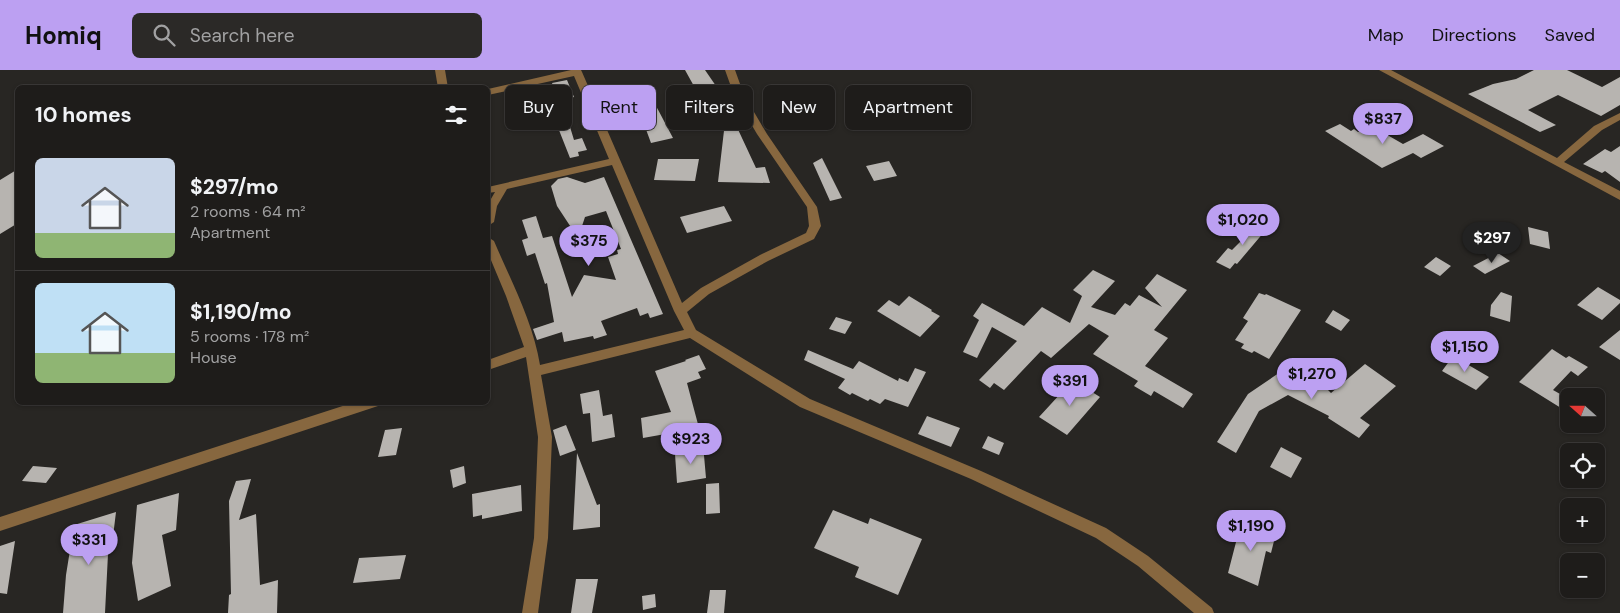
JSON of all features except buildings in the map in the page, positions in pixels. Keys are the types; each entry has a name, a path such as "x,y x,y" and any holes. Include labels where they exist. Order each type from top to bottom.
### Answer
{"street":[{"path":"440,70 442,85"},
{"path":"680,312 705,290 764,258 798,244 810,236 815,226 812,207 762,134 740,95 730,70"},
{"path":"1384,70 1620,196"},
{"path":"490,92 576,71 680,312 692,333 804,403 976,475 1102,533 1143,561 1206,613"},
{"path":"1558,162 1598,128 1620,116"},
{"path":"490,190 616,161"},
{"path":"490,214 492,206 503,187"},
{"path":"490,246 512,296 531,350 545,437 541,538 530,613"},
{"path":"535,371 692,333"},
{"path":"490,364 531,350"},
{"path":"0,524 364,405"}]}
